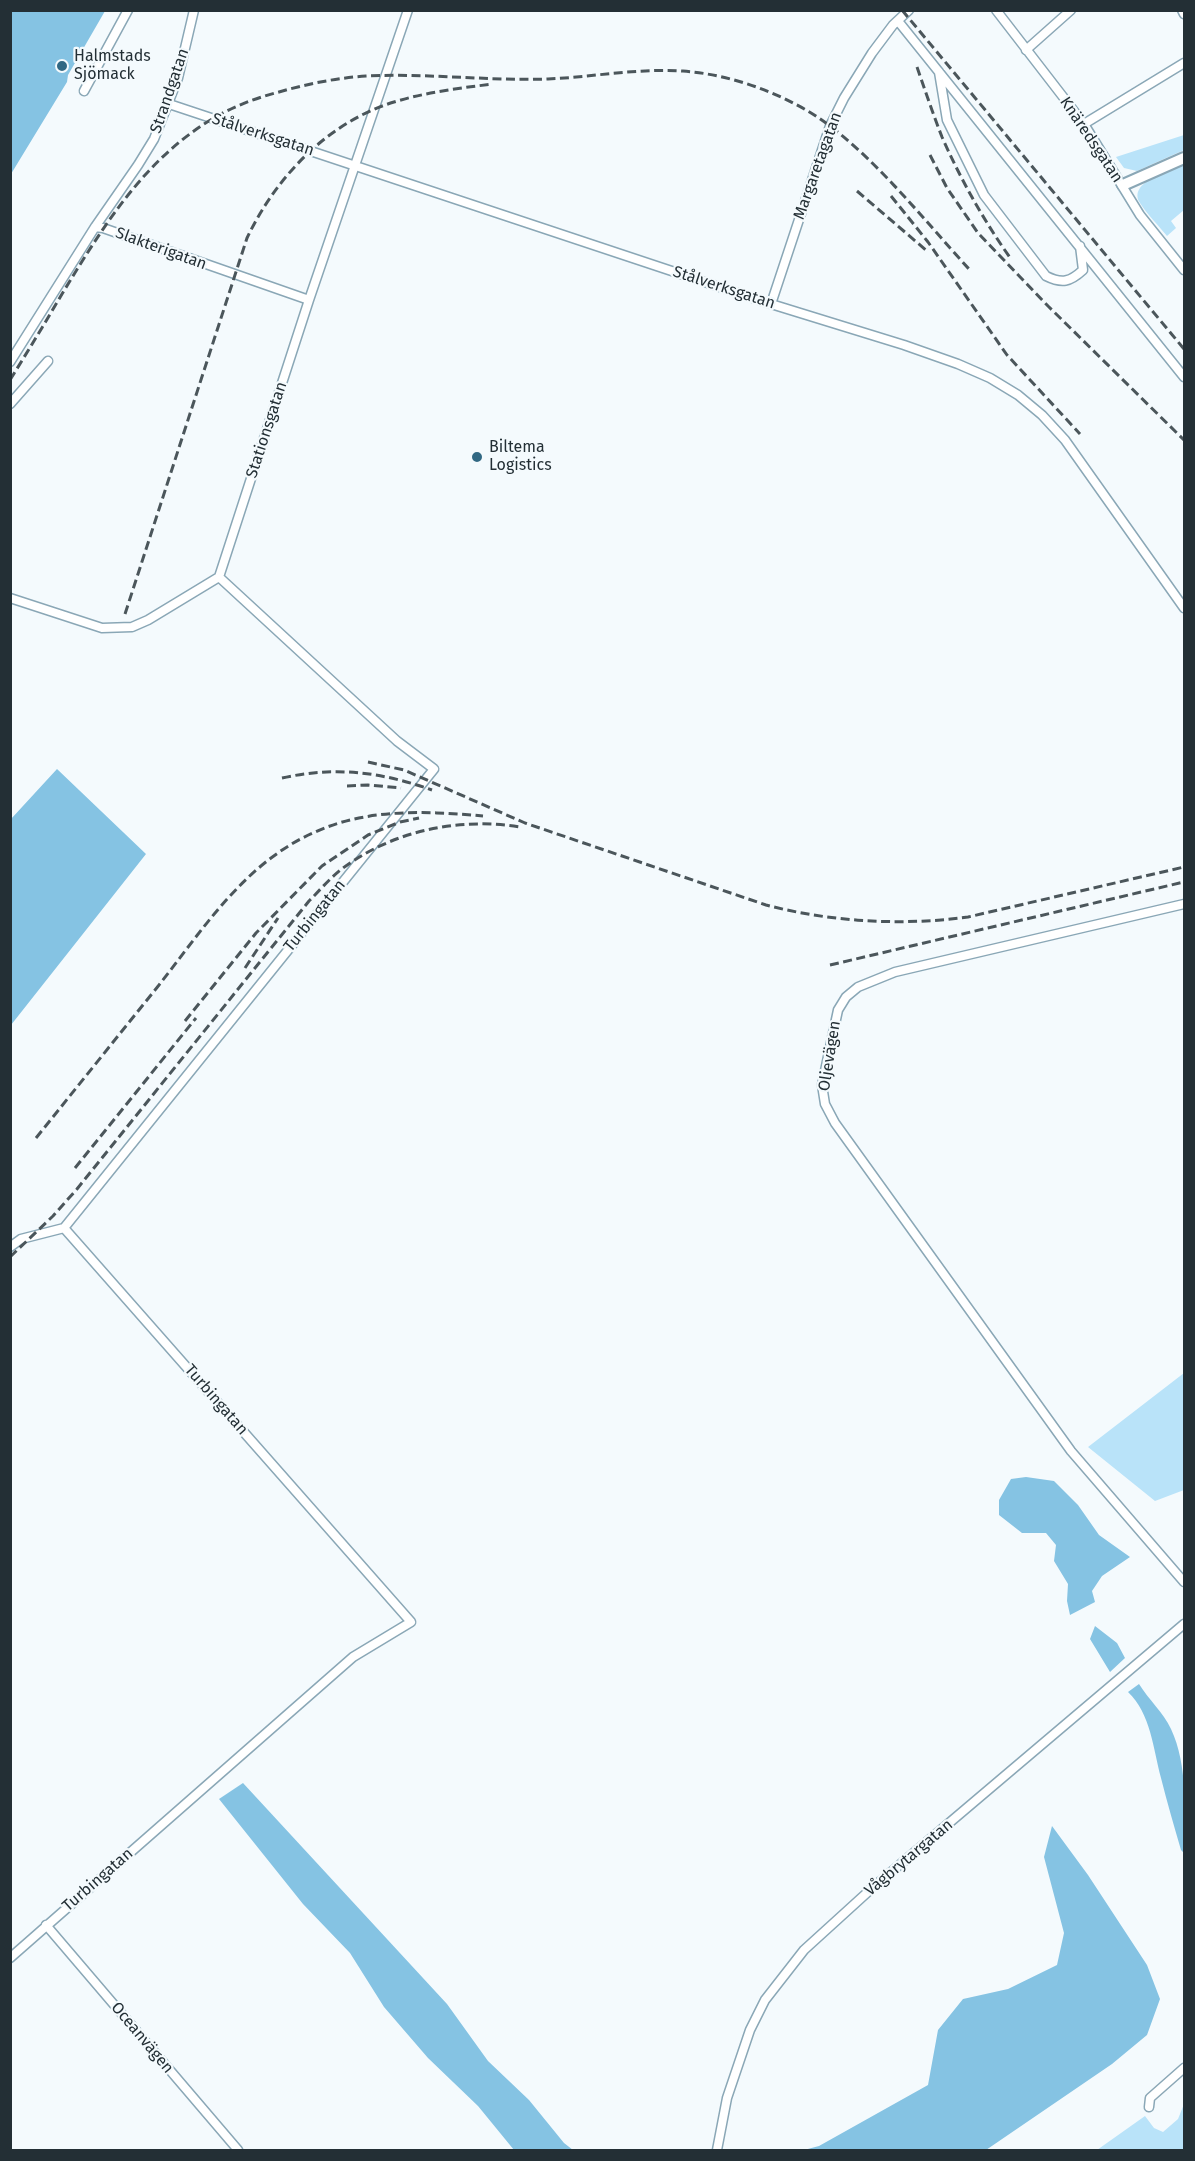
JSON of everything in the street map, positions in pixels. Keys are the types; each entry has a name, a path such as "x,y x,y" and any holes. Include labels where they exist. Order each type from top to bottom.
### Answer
{"street":[{"path":"84,91 128,10"},
{"name":"Strandgatan","path":"95,227 154,139 178,78 194,10"},
{"name":"Stationsgatan","path":"219,577 309,300 408,10"},
{"name":"Margaretagatan","path":"771,304 830,126 844,98 872,53 909,10"},
{"name":"Knäredsgatan","path":"996,10 1084,124 1140,215 1185,270"},
{"path":"1026,50 1071,10"},
{"path":"898,21 1185,377"},
{"path":"1084,124 1185,63"},
{"path":"939,71 946,120 984,195 1046,276 1058,282 1073,280 1083,270 1080,246"},
{"name":"Stålverksgatan","path":"169,104 958,364 990,378 1018,395 1042,415 1065,440 1185,608"},
{"path":"1123,185 1185,158"},
{"name":"Slakterigatan","path":"10,362 95,227 309,300"},
{"path":"10,404 48,361"},
{"path":"10,598 102,628 132,627 148,620 219,577"},
{"name":"Turbingatan","path":"10,1958 353,1657 411,1622 64,1228 434,769 388,734 219,577"},
{"name":"Oljevägen","path":"1185,904 881,976 852,991 838,1010 822,1085 825,1104 852,1147 1071,1451 1185,1582"},
{"path":"10,1247 21,1239 64,1228"},
{"name":"Vågbrytargatan","path":"717,2151 727,2098 750,2030 765,2000 804,1950 870,1890 1185,1624"},
{"name":"Oceanvägen","path":"46,1925 238,2151"},
{"path":"1149,2107 1150,2098 1185,2068"}],"shaded area":[{"path":"11,10 105,11 68,75 67,82 11,174"},
{"path":"1184,135 1184,150 1137,171 1124,168 1116,157"},
{"path":"1184,164 1184,210 1171,221 1176,228 1167,236 1140,203 1138,196 1140,189 1152,178"},
{"path":"57,769 146,854 11,1025 11,819"},
{"path":"1184,1373 1184,1490 1155,1501 1088,1447"},
{"path":"1026,1477 1054,1481 1078,1505 1099,1535 1130,1557 1102,1576 1092,1591 1095,1602 1070,1615 1067,1601 1068,1584 1054,1561 1056,1545 1046,1533 1022,1533 999,1515 999,1500 1011,1479"},
{"path":"1095,1626 1117,1643 1125,1658 1110,1672 1090,1639"},
{"path":"1139,1684 1168,1723 1180,1758 1184,1790 1184,1853 1173,1823 1150,1732 1142,1711 1128,1692"},
{"path":"243,1783 447,2004 488,2061 529,2100 564,2143 573,2150 514,2150 478,2106 428,2058 384,2007 350,1953 303,1904 219,1799"},
{"path":"1052,1826 1088,1875 1147,1965 1160,1999 1147,2035 1112,2064 986,2150 804,2150 819,2146 928,2085 938,2030 963,1999 1008,1989 1057,1965 1064,1933 1044,1857"},
{"path":"1184,2104 1184,2150 1097,2150 1145,2116 1154,2128 1163,2132 1178,2119"}],"railway":[{"path":"902,10 1184,349"},
{"path":"917,67 942,137 957,169 982,215 1011,259"},
{"path":"10,380 109,220 146,174 167,153 189,134 237,106 290,89 344,78 389,75 548,79 666,70 712,75 741,82 795,104 819,118 842,136 888,179 969,269"},
{"path":"125,614 247,238 273,194 289,173 326,138 347,123 370,111 419,96 493,84"},
{"path":"930,155 947,188 978,233 1048,306 1184,440"},
{"path":"857,191 927,251"},
{"path":"891,196 928,242 1007,355 1080,434"},
{"path":"368,762 404,770 525,823 766,905 841,919 892,922 968,917 1184,867"},
{"path":"282,778 321,772 358,773 395,779 432,790"},
{"path":"347,786 401,788"},
{"path":"36,1138 209,920 227,899 266,862 313,833 354,819 396,813 483,816"},
{"path":"185,1021 256,933 322,866 368,835 400,822 419,818"},
{"path":"10,1257 53,1216 77,1189 309,901 338,872 362,855 383,845 427,830 473,824 520,827"},
{"path":"830,965 1184,882"},
{"path":"245,968 278,918"},
{"path":"75,1168 196,1018"}],"place":[{"name":"Halmstads Sjömack","path":"62,66"},
{"name":"Biltema Logistics","path":"477,457"}]}
